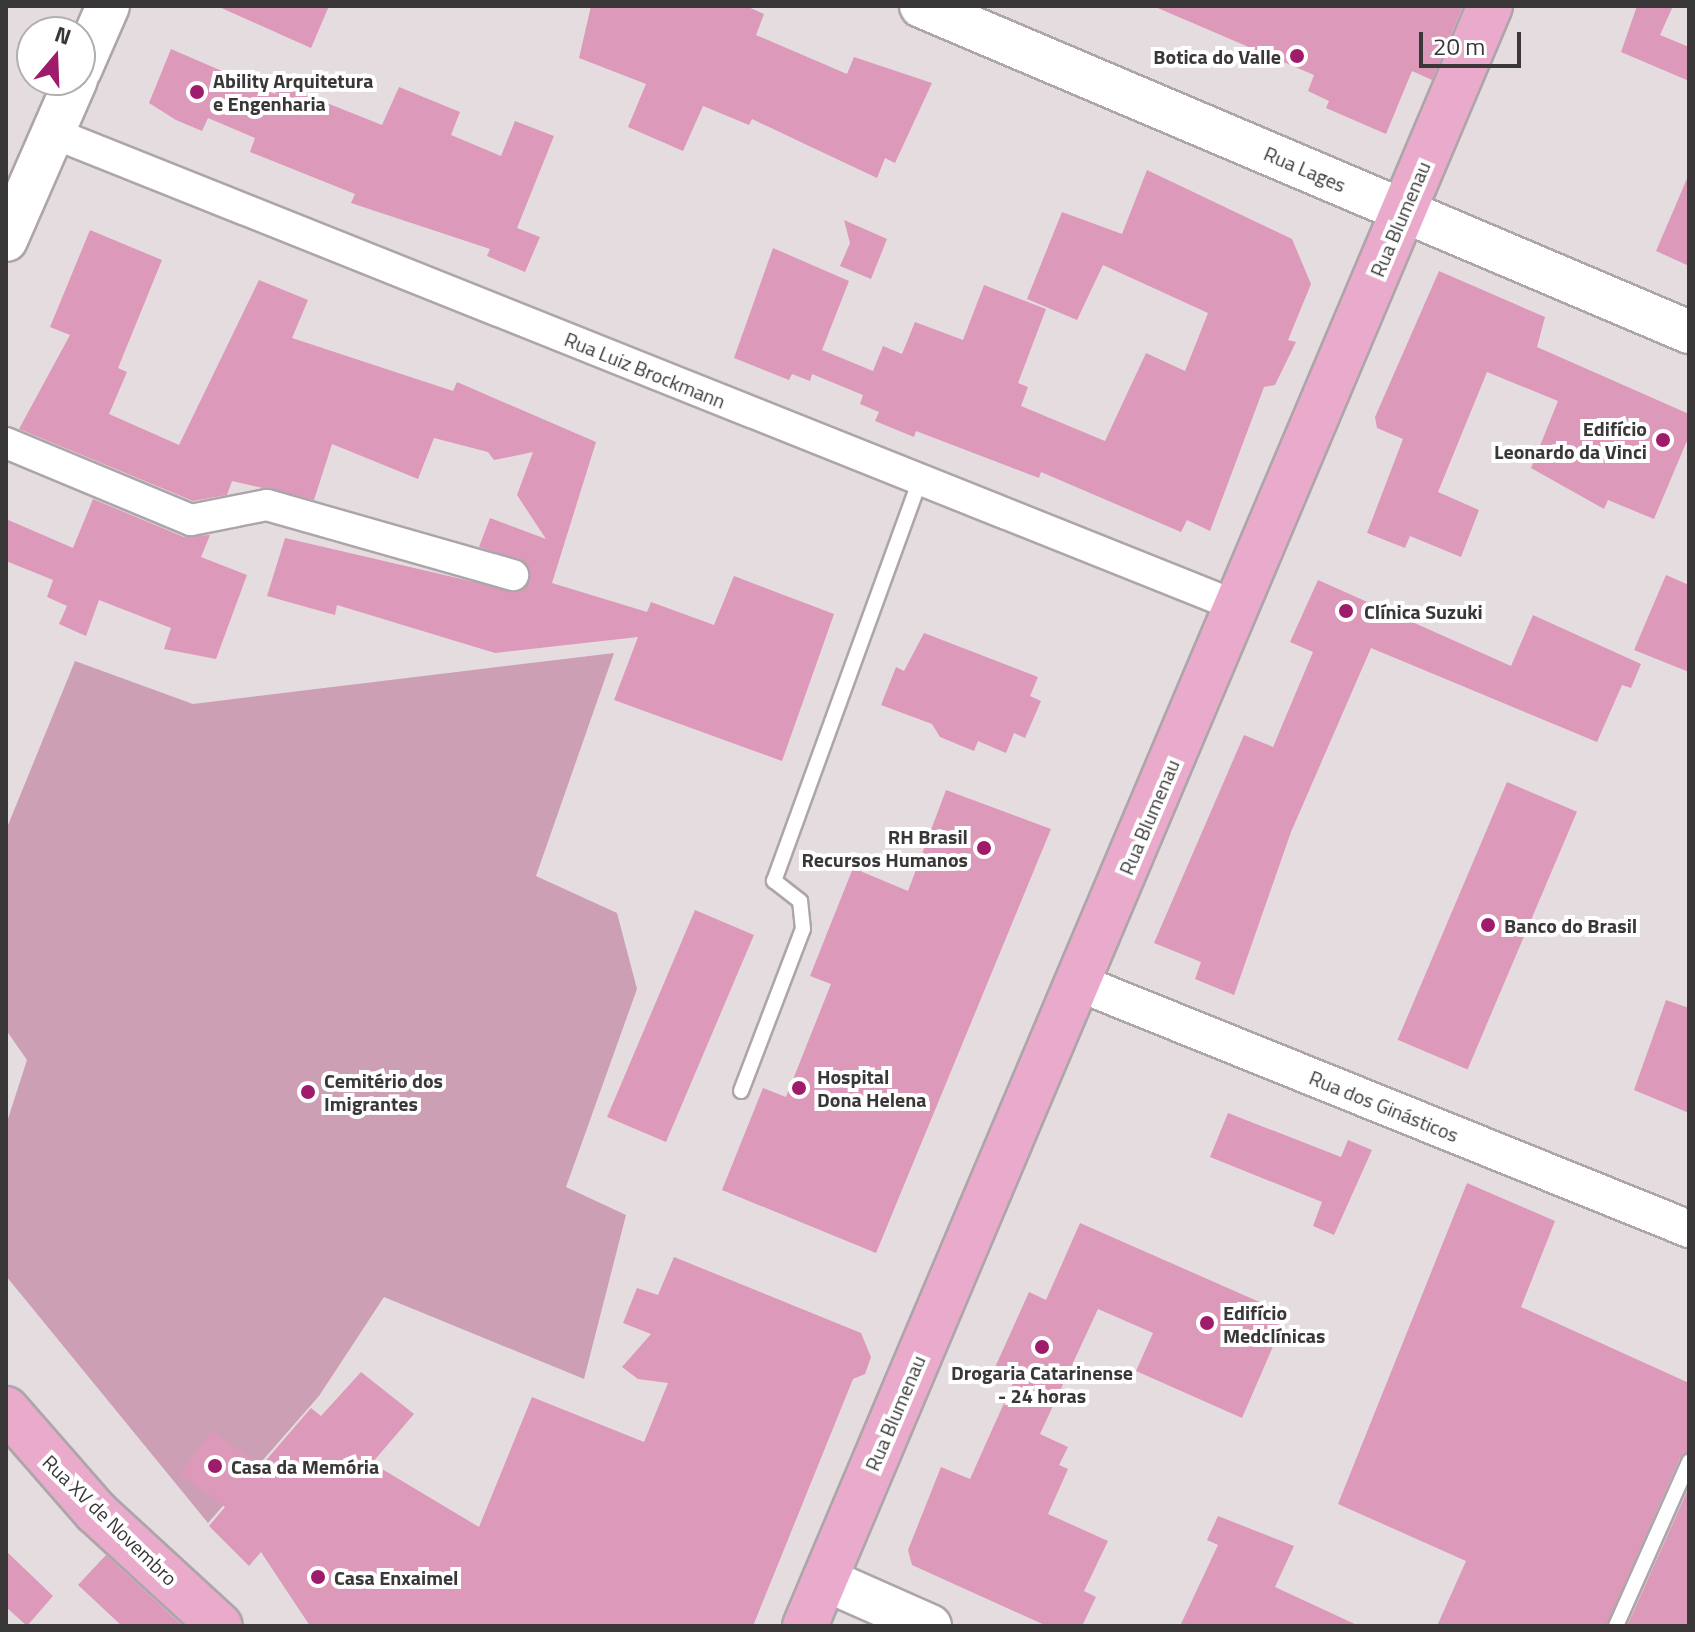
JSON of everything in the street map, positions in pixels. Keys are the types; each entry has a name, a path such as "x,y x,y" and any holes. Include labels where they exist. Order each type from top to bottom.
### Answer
{"main road":[{"path":"96,33 108,6"},
{"name":"Rua Lages","path":"921,6 1689,332"},
{"name":"Rua Blumenau","path":"805,1626 1490,6"},
{"path":"6,240 69,96"},
{"name":"Rua XV de Novembro","path":"6,1409 96,1512 220,1626"},
{"path":"824,1579 930,1626"}],"street":[{"name":"Rua Luiz Brockmann","path":"53,133 1237,606"},
{"path":"6,443 191,520 267,505 513,575"},
{"name":"Rua dos Ginásticos","path":"1079,983 1689,1229"}],"lane":[{"path":"741,1091 805,920 800,901 774,881 920,479"},
{"path":"1616,1626 1689,1462"}],"shaded area":[{"name":"Cemitério dos Imigrantes","path":"614,653 536,876 617,913 637,989 566,1187 626,1215 584,1379 384,1297 319,1396 208,1523 6,1276 6,1125 27,1060 6,1030 6,830 75,661 193,704"}],"building":[{"path":"217,6 329,6 311,48"},
{"path":"591,6 746,6 764,14 756,35 847,74 854,57 932,83 895,163 885,158 877,178 752,119 749,125 703,106 683,151 628,127 646,84 579,58"},
{"path":"1153,6 1463,6 1432,80 1412,71 1386,134 1326,108 1329,101 1308,91 1314,75"},
{"path":"1637,6 1673,6 1660,35 1689,47 1689,81 1621,52"},
{"path":"171,49 275,94 279,84 382,125 399,87 460,112 451,135 501,156 515,121 554,136 517,228 540,237 525,272 487,256 490,249 351,203 355,194 250,152 255,138 208,118 202,131 176,120 149,103"},
{"path":"1147,170 1292,239 1311,284 1288,340 1296,342 1275,385 1264,387 1210,531 1187,520 1181,532 1041,472 1039,478 916,431 914,437 875,421 879,412 860,404 863,395 812,374 810,381 792,374 789,380 734,358 773,248 849,281 822,350 873,371 883,346 902,354 915,322 963,340 984,285 1046,309 1018,383 1028,387 1021,406 1105,441 1146,353 1185,371 1208,313 1103,265 1077,320 1027,299 1062,212 1122,234"},
{"path":"1689,174 1689,266 1656,251"},
{"path":"844,220 887,239 871,279 840,266 850,243"},
{"path":"90,230 162,260 118,368 127,372 109,414 179,445 259,280 308,300 292,338 453,391 457,382 596,442 552,583 647,612 651,602 714,625 734,576 834,614 782,761 614,700 638,637 495,653 337,605 335,615 267,596 285,538 518,592 530,581 526,563 479,547 490,518 546,539 517,495 533,452 494,460 488,452 434,438 418,479 332,444 314,500 232,481 227,495 193,501 19,429 70,335 50,327"},
{"path":"1439,271 1545,317 1537,347 1689,414 1689,436 1654,519 1608,500 1604,509 1531,468 1558,401 1487,372 1438,492 1479,510 1461,557 1410,536 1405,548 1367,533 1403,439 1377,428 1375,417"},
{"path":"93,499 184,537 210,535 201,557 247,575 216,659 164,649 171,628 99,600 86,636 59,624 67,606 47,597 53,580 6,561 6,519 73,548"},
{"path":"1666,575 1689,585 1689,672 1634,650"},
{"path":"1318,580 1511,666 1533,615 1641,664 1631,688 1622,685 1597,742 1371,648 1291,832 1234,995 1195,979 1201,962 1154,943 1244,735 1273,747 1313,652 1290,642"},
{"path":"924,633 1038,677 1030,696 1041,701 1025,738 1014,733 1006,753 978,741 974,751 940,737 932,724 881,705 896,667 904,671"},
{"name":"Banco do Brasil","path":"1507,782 1577,812 1468,1069 1398,1040"},
{"path":"946,790 1051,829 876,1253 722,1190 763,1088 786,1097 831,984 810,976 853,868 908,891"},
{"path":"695,910 754,935 666,1142 607,1117"},
{"path":"1666,1000 1689,1008 1689,1113 1634,1090"},
{"path":"1228,1113 1341,1157 1348,1140 1372,1150 1334,1235 1313,1226 1322,1202 1210,1157"},
{"path":"1467,1183 1555,1221 1521,1307 1689,1383 1689,1452 1680,1458 1606,1626 1437,1626 1466,1561 1338,1504"},
{"path":"1080,1223 1287,1314 1242,1418 1136,1371 1153,1333 1098,1309 1040,1434 1068,1447 1059,1465 1068,1469 1048,1514 1108,1541 1084,1591 1096,1597 1082,1626 1047,1626 912,1565 908,1550 941,1467 970,1479 1013,1383 992,1374 1029,1292 1046,1300"},
{"path":"674,1257 861,1333 871,1357 865,1374 853,1379 753,1626 310,1626 261,1552 249,1566 209,1526 225,1507 180,1474 212,1431 261,1466 311,1408 321,1416 361,1372 414,1414 372,1463 479,1527 532,1397 644,1442 668,1383 638,1379 622,1367 651,1334 623,1323 637,1288 658,1295"},
{"path":"1689,1487 1689,1626 1627,1626"},
{"path":"1218,1516 1294,1546 1275,1587 1359,1626 1180,1626 1218,1545 1207,1540"},
{"path":"6,1551 53,1596 27,1626 6,1607"},
{"path":"106,1555 183,1626 122,1626 78,1585"}],"place":[{"name":"Botica do Valle","path":"1297,56"},
{"name":"Ability Arquitetura e Engenharia","path":"197,92"},
{"name":"Edifício Leonardo da Vinci","path":"1663,440"},
{"name":"Clínica Suzuki","path":"1346,611"},
{"name":"RH Brasil Recursos Humanos","path":"984,848"},
{"name":"Banco do Brasil","path":"1488,925"},
{"name":"Hospital Dona Helena","path":"799,1088"},
{"name":"Cemitério dos Imigrantes","path":"308,1092"},
{"name":"Edifício Medclínicas","path":"1207,1323"},
{"name":"Drogaria Catarinense - 24 horas","path":"1042,1347"},
{"name":"Casa da Memória","path":"215,1466"},
{"name":"Casa Enxaimel","path":"318,1577"}]}
